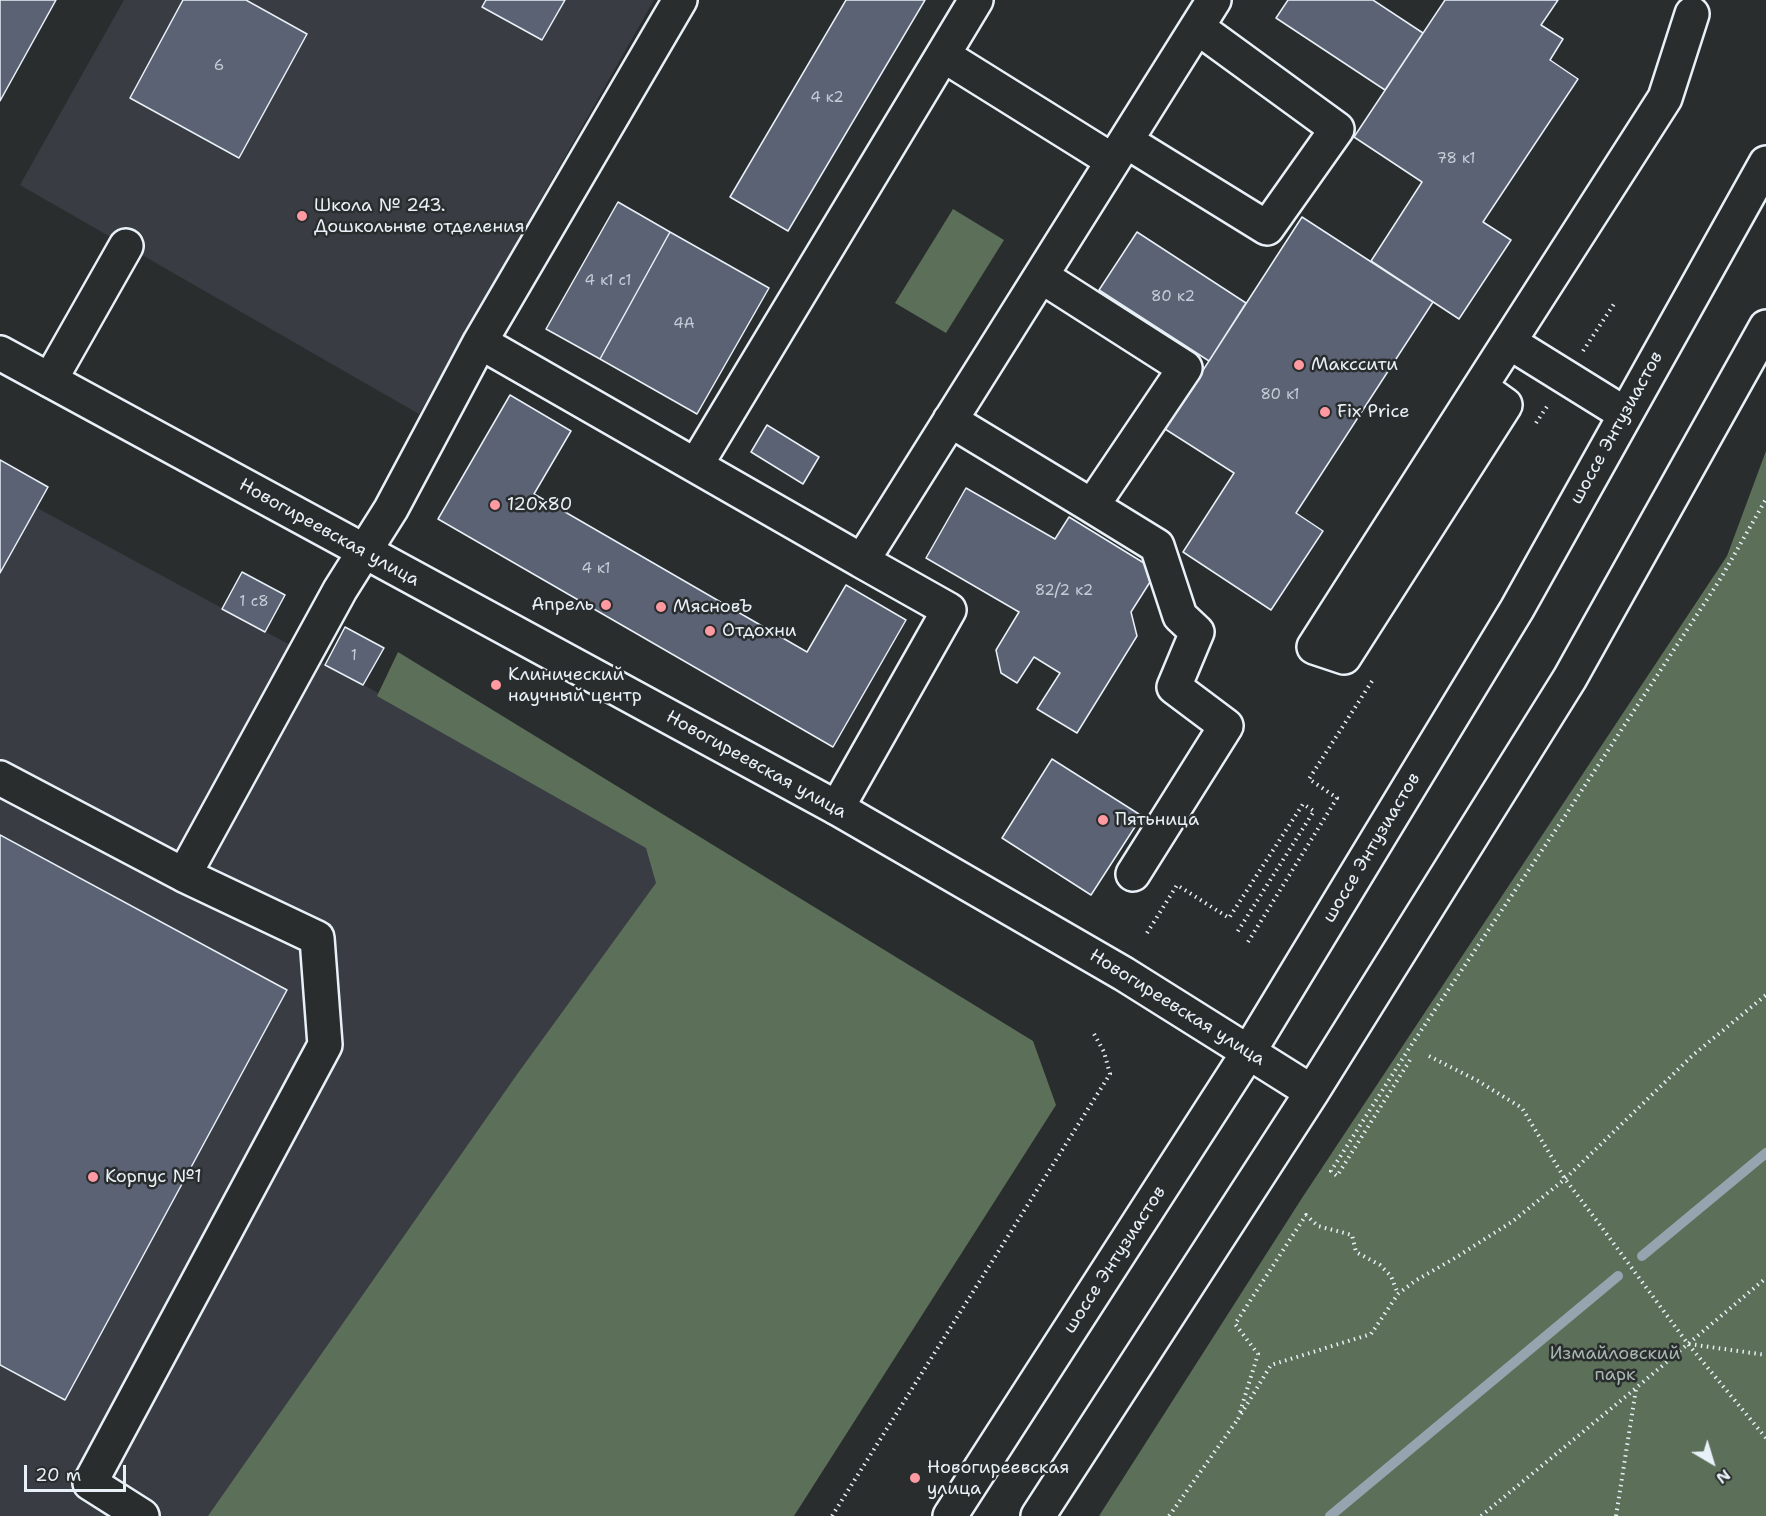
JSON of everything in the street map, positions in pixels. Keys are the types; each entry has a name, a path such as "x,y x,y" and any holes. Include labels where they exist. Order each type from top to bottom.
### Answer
{"main road":[{"path":"184,875 340,590 391,509 480,342 680,0"},
{"path":"696,465 976,0"},
{"path":"862,561 1214,0"},
{"path":"1480,387 1505,405 1344,657 1314,647 1355,582 1665,98 1688,5"},
{"path":"943,55 1267,228 1337,129 1197,27"},
{"name":"шоссе Энтузиастов","path":"951,1516 1248,1053 1517,609 1766,163"},
{"path":"50,380 126,246"},
{"path":"1041,276 1185,368 1092,506"},
{"path":"1038,1516 1312,1092 1570,678 1766,327"},
{"path":"480,342 949,610 837,808"},
{"path":"1509,342 1625,414"},
{"name":"Новогиреевская улица","path":"0,353 837,808 1124,974 1312,1092"},
{"path":"951,420 1157,546 1180,616 1197,632 1174,687 1226,726 1133,874"},
{"path":"0,778 184,875 317,938 325,1045 90,1483 142,1516"}],"path":[{"path":"1532,430 1544,410"},
{"path":"1410,1060 1337,1176 1331,1171 1403,1056 1562,822 1715,587 1766,499"},
{"path":"1248,942 1337,798 1309,779 1379,670"},
{"path":"1147,933 1177,885 1230,918 1303,804 1314,811 1236,934"},
{"path":"1169,1516 1238,1419 1271,1365 1371,1334 1398,1294 1415,1281 1514,1221 1565,1179 1693,1055 1766,995"},
{"path":"832,1516 1110,1074 1104,1052 1093,1032"},
{"path":"1428,1056 1478,1081 1522,1108 1565,1179 1688,1344 1766,1438"},
{"path":"1238,1419 1258,1354 1235,1324 1306,1215 1318,1226 1352,1235 1356,1252 1380,1265 1390,1276 1398,1294"},
{"path":"1481,1516 1766,1278"},
{"path":"1688,1344 1766,1355"},
{"path":"1616,1516 1636,1388"}],"shaded area":[{"name":"Школа № 243. Дошкольные отделения","path":"124,0 654,0 419,414 20,185"},
{"path":"0,460 48,487 37,508 364,685 993,1042 687,1516 0,1516"}],"green space":[{"path":"953,209 1004,240 946,333 895,303"},
{"name":"Измайловский парк","path":"1766,451 1766,1516 1099,1516 1302,1198 1727,556"},
{"path":"398,652 1033,1041 1056,1105 794,1516 208,1516 518,1073 656,883 646,848 377,696"}],"building":[{"path":"0,0 56,0 0,101"},
{"path":"183,0 246,0 307,34 239,158 130,98"},
{"path":"486,0 565,0 542,40 482,7"},
{"path":"846,0 925,0 788,231 730,197"},
{"path":"1288,0 1373,0 1423,33 1385,90 1276,18"},
{"path":"1445,0 1558,0 1541,25 1563,39 1550,60 1578,79 1483,222 1511,240 1459,319 1371,261 1422,182 1354,137"},
{"path":"618,202 670,232 600,359 546,329"},
{"path":"1302,217 1433,302 1296,513 1323,531 1271,610 1183,552 1234,473 1165,429"},
{"path":"670,232 769,288 697,414 600,359"},
{"path":"1137,232 1246,303 1209,361 1099,290"},
{"path":"510,395 571,431 534,494 807,652 846,585 906,620 833,747 438,519"},
{"path":"767,425 819,457 803,484 751,452"},
{"path":"0,460 48,487 0,573"},
{"path":"966,488 1055,539 1069,517 1157,571 1131,612 1137,636 1077,733 1037,709 1060,673 1034,657 1017,683 1001,673 996,650 1019,612 926,558"},
{"path":"242,572 285,595 265,632 222,609"},
{"path":"345,627 384,648 363,685 325,665"},
{"path":"1052,759 1142,816 1091,895 1002,838"},
{"name":"Корпус №1","path":"0,835 287,990 65,1400 0,1365"}],"waterway":[{"path":"1642,1256 1766,1153"},
{"path":"1330,1516 1618,1276"}],"place":[{"name":"Школа № 243. Дошкольные отделения","path":"302,216"},
{"name":"Макссити","path":"1299,365"},
{"name":"Fix Price","path":"1325,412"},
{"name":"120x80","path":"495,505"},
{"name":"Апрель","path":"606,605"},
{"name":"МясновЪ","path":"661,607"},
{"name":"Отдохни","path":"710,631"},
{"name":"Клинический научный центр","path":"496,685"},
{"name":"Пятьница","path":"1103,820"},
{"name":"Корпус №1","path":"93,1177"},
{"name":"Новогиреевская улица","path":"915,1478"}]}
